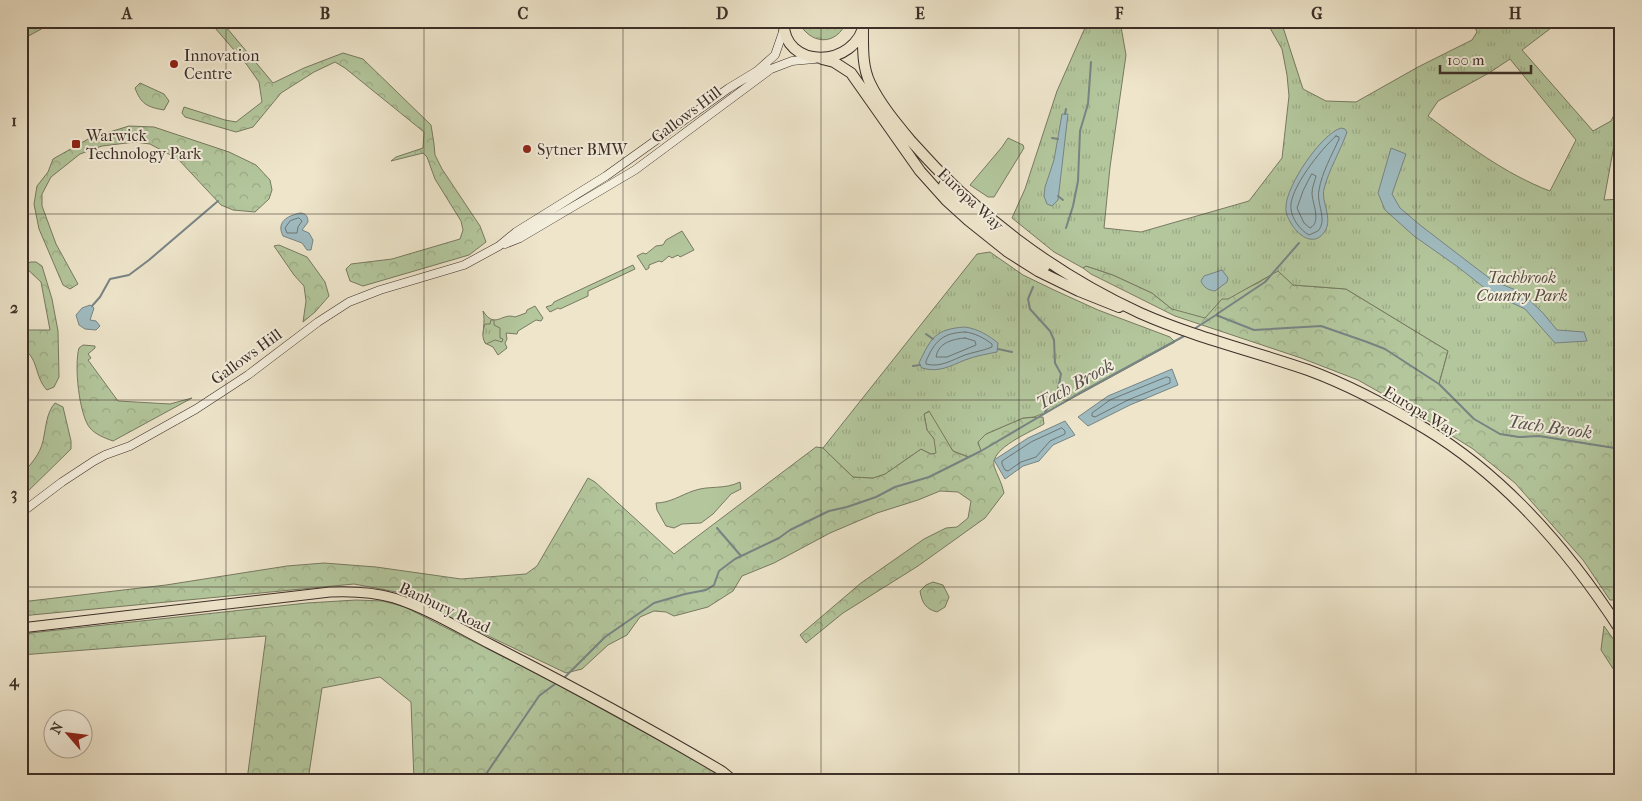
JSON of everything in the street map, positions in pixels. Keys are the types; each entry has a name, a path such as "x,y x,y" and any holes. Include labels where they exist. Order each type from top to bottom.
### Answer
{"highway":[{"path":"819,59 837,55 848,49 856,41 864,23"},
{"name":"Europa Way","path":"864,23 865,69 869,82 903,131 937,169 988,216 1047,260 1074,277 1139,312"},
{"name":"Europa Way","path":"784,24 788,38 796,49 804,55 834,62 851,73 920,172 946,200 1008,252 1038,271 1108,303 1310,371 1370,398 1400,414 1449,445 1499,485 1536,519 1588,582 1621,631"},
{"path":"903,131 914,152 979,220 986,235"},
{"path":"988,216 991,229 1008,242 1108,303"}],"main road":[{"name":"Banbury Road","path":"21,628 320,593 378,594 430,613 513,656 684,749 733,780"}],"street":[{"name":"Gallows Hill","path":"499,246 516,232 598,181 729,88 757,71 774,55 782,38 784,24"},
{"name":"Gallows Hill","path":"21,513 94,461 130,446 196,409 248,375 341,307 380,290 464,265 499,246 520,238 612,185 771,69 792,61 819,59"}],"green space":[{"path":"21,21 56,21 21,40"},
{"path":"209,21 221,21 273,83 304,68 343,53 363,59 431,125 435,155 442,169 480,226 486,242 469,255 363,286 350,281 346,269 351,264 392,259 460,239 463,230 461,221 435,179 427,157 423,153 391,161 396,157 423,148 424,132 335,62 314,72 281,93 253,127 236,132 185,117 182,113 184,107 236,122 262,102 259,82"},
{"path":"798,21 847,21 836,35 830,39 823,40 809,35"},
{"name":"Tachbrook Country Park","path":"1088,21 1120,21 1126,55 1110,167 1104,228 1141,232 1249,201 1282,158 1289,96 1287,75 1282,49 1266,21 1281,21 1303,89 1326,101 1356,102 1418,67 1472,40 1477,32 1472,21 1500,21 1503,25 1506,21 1564,21 1555,25 1522,50 1593,131 1611,121 1621,101 1621,123 1617,129 1604,200 1621,199 1621,449 1539,436 1519,437 1500,434 1474,419 1439,384 1448,351 1346,289 1293,285 1278,271 1228,299 1222,299 1205,318 1172,309 1152,293 1113,275 1086,266 1083,268 1054,252 1012,218 1025,189 1057,91","holes":["1510,59 1576,140 1550,191 1517,176 1471,148 1428,116 1438,101 1489,73"]},
{"path":"140,83 164,94 169,101 164,110 153,108 142,101 135,88"},
{"path":"129,126 154,127 229,152 256,165 270,180 272,190 269,199 255,212 233,210 221,205 178,159 150,144 135,142 102,146 80,154 51,177 42,194 42,206 56,244 78,284 70,289 63,285 39,229 34,204 37,186 48,172 53,159 90,138"},
{"path":"1008,138 1023,145 1024,148 994,197 988,197 970,185"},
{"path":"682,231 694,250 680,257 678,255 672,258 669,256 662,262 659,261 649,265 649,268 646,270 637,256 643,253 646,254 656,246 663,245 666,240"},
{"path":"279,245 307,257 325,282 329,296 303,322 306,301 304,286 274,246"},
{"path":"990,252 1023,275 1098,310 1170,337 1175,342 1047,412 1034,417 1023,418 986,434 978,442 981,451 969,457 953,451 929,411 924,414 927,430 934,439 936,453 931,454 921,449 885,474 873,478 853,477 823,448 977,254"},
{"path":"30,262 36,262 42,266 52,299 58,331 59,377 54,387 47,390 40,379 31,356 21,348 21,330 50,330 41,282 25,267"},
{"path":"633,265 635,269 588,291 588,296 550,312 546,307 554,302"},
{"path":"1086,266 1113,275 1152,293 1172,309 1222,299 1258,283 1278,270 1293,285 1346,289 1448,351 1439,384 1475,419 1500,434 1519,437 1539,436 1621,449 1621,585 1618,600 1610,600 1583,560 1515,483 1473,449 1411,410 1358,380 1301,358 1175,316 1091,274 1083,268"},
{"path":"535,306 543,318 541,321 536,320 518,331 517,334 506,333 507,339 505,343 507,348 498,355 493,347 485,343 483,311 487,317 495,320 510,316 515,317 526,313 527,310"},
{"path":"491,320 494,320 494,325 500,328 502,342 495,340 486,344 483,339 485,324 490,324"},
{"path":"83,345 95,346 88,354 91,358 88,360 118,401 170,404 192,398 113,441 101,436 92,430 86,422 80,401 77,366 79,348"},
{"path":"55,403 63,407 71,449 21,498 21,474 32,463 40,450 48,416"},
{"path":"930,411 953,451 968,457 986,434 1023,418 1043,417 1044,424 1013,441 998,453 994,459 994,466 1004,493 985,518 918,566 843,613 806,643 800,635 861,583 924,539 946,528 957,527 968,518 971,501 958,492 940,491 877,513 830,533 774,563 742,576 733,591 708,607 674,616 666,612 654,611 640,617 627,635 608,645 582,669 566,673 396,592 354,584 21,616 21,602 166,585 287,566 324,563 376,567 461,579 526,574 537,566 588,478 595,482 674,554 816,447 823,448 853,477 873,478 885,474 921,449 931,454 934,439 927,430 924,414"},
{"path":"740,482 741,489 731,494 713,514 701,523 682,524 674,528 666,526 657,510 656,503 671,500 699,489 728,486"},
{"path":"933,582 943,585 949,597 945,607 937,612 925,605 920,591 926,585"},
{"path":"356,600 383,601 405,607 549,680 702,764 727,780 414,780 411,702 380,677 322,688 308,780 247,780 266,636 21,655 21,634 307,603"},
{"path":"1604,626 1621,650 1621,681 1601,650"}],"water":[{"path":"1062,114 1068,114 1058,200 1052,206 1047,204 1044,196 1054,160"},
{"path":"1341,128 1347,132 1324,189 1327,226 1321,236 1312,239 1308,238 1295,229 1289,219 1286,209 1288,198 1298,174 1315,150 1333,132"},
{"path":"1391,148 1406,154 1392,194 1400,208 1493,281 1521,292 1543,313 1557,330 1584,332 1587,341 1555,343 1525,309 1491,293 1414,236 1385,210 1378,193"},
{"path":"300,213 308,218 308,222 302,230 309,233 313,240 311,250 307,250 302,243 283,236 281,231 284,220"},
{"path":"1222,270 1228,278 1227,282 1215,291 1205,287 1201,281 1204,276"},
{"path":"90,305 94,308 90,320 96,321 100,326 96,330 85,329 79,325 76,315 82,308"},
{"path":"965,327 983,333 998,343 997,352 973,357 939,369 922,368 919,363 935,336 947,330"},
{"path":"1172,369 1178,385 1130,405 1088,426 1078,417 1108,396"},
{"path":"1065,421 1075,435 1053,445 1039,461 1023,466 1005,479 994,460 1028,438"}],"waterway":[{"path":"1066,228 1078,181 1080,131 1088,104 1091,62"},
{"path":"1065,114 1066,109"},
{"path":"1052,138 1058,139"},
{"path":"1058,196 1063,200"},
{"path":"92,306 100,297 110,279 129,275 218,201"},
{"path":"1217,314 1265,282 1299,243"},
{"path":"1033,287 1028,299 1030,309 1050,331 1054,340 1055,363 1061,374 1057,394 1045,412"},
{"name":"Tach Brook","path":"1194,329 1216,315 1254,330 1321,326 1385,349 1439,384 1474,419 1500,434 1519,437 1539,436 1621,449"},
{"path":"926,334 933,339"},
{"name":"Tach Brook","path":"565,677 605,637 654,603 706,590 714,585 719,571 735,559 829,511 847,507 876,497 895,487 929,477 981,451 1078,394 1186,335"},
{"path":"998,349 1012,352"},
{"path":"913,366 920,365"},
{"path":"717,528 741,556"},
{"name":"Tach Brook","path":"482,780 539,696 555,684"}],"place":[{"name":"Innovation Centre","path":"174,64"},
{"name":"Warwick Technology Park","path":"76,144"},
{"name":"Sytner BMW","path":"527,149"}]}
